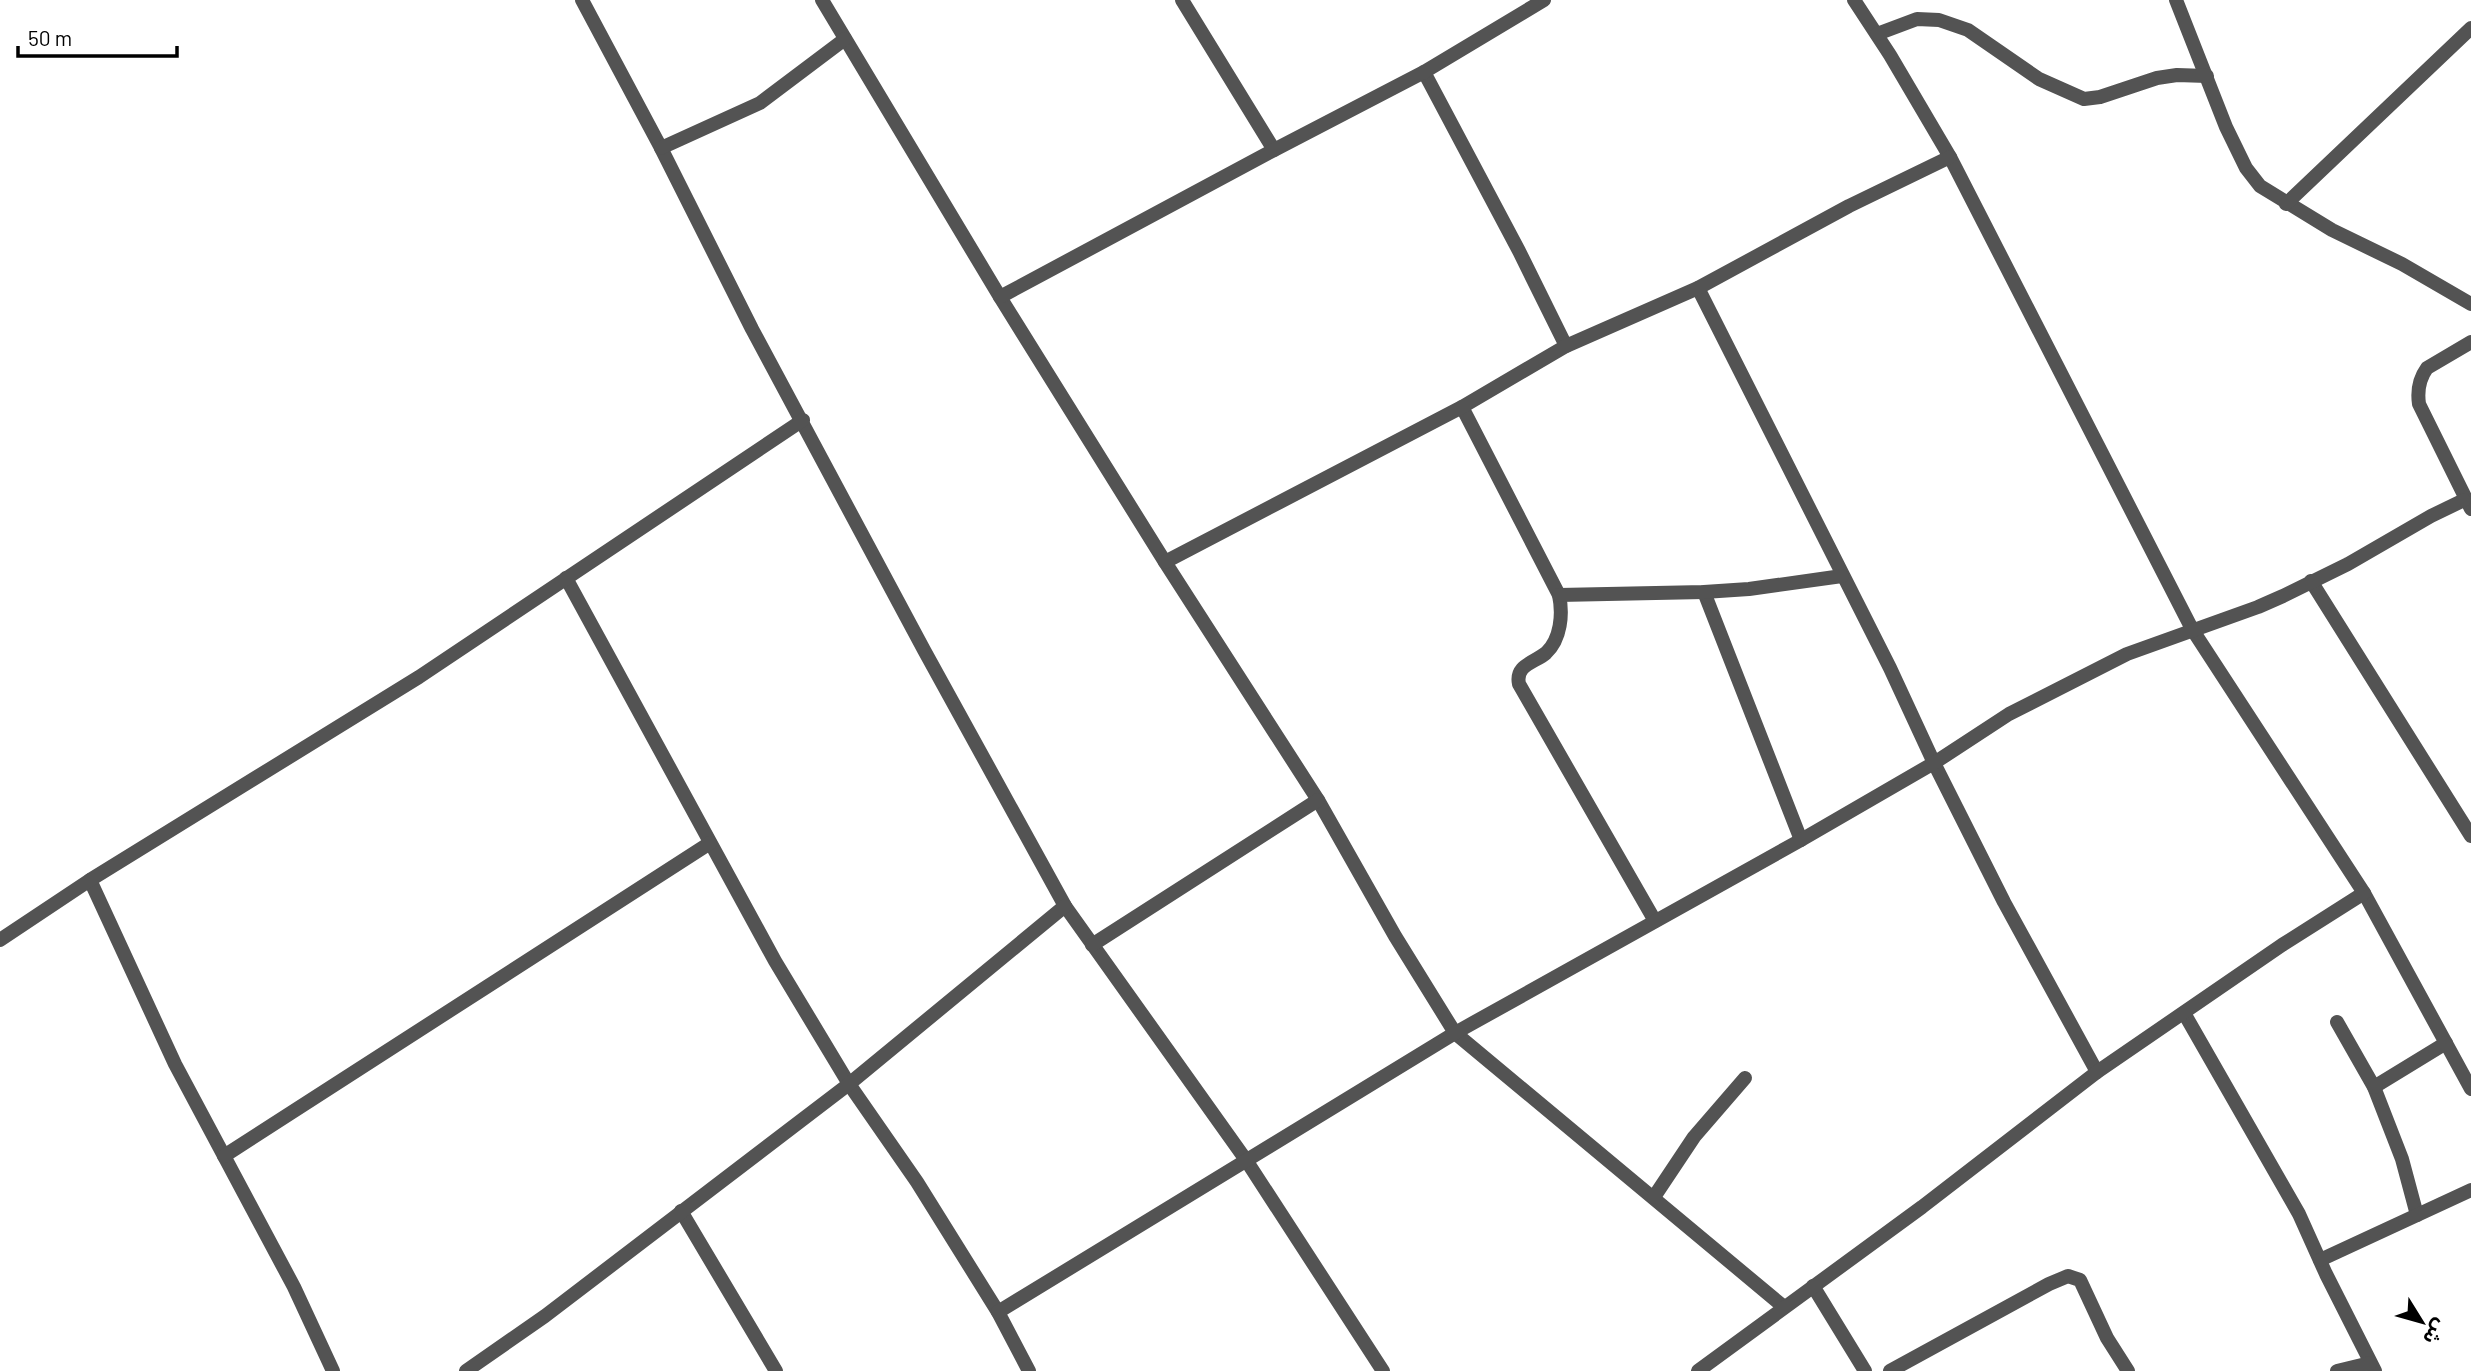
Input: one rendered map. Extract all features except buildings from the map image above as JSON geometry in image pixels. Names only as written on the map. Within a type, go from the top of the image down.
[{"type":"street","points":[[582,0],[752,328],[1065,906],[1246,1160],[1383,1371]]},
{"type":"street","points":[[822,0],[1000,297],[1318,800],[1395,936],[1455,1033],[1784,1307]]},
{"type":"street","points":[[1182,0],[1274,149]]},
{"type":"street","points":[[1000,297],[1274,149],[1424,72],[1523,5],[1544,0]]},
{"type":"street","points":[[1854,0],[1950,158],[2192,629],[2364,893],[2471,1089]]},
{"type":"street","points":[[2176,0],[2226,127],[2246,167],[2260,186],[2332,230],[2402,264],[2471,304]]},
{"type":"street","points":[[1877,34],[1917,19],[1939,20],[1968,30],[2039,79],[2084,99],[2100,97],[2157,78],[2177,75],[2207,76]]},
{"type":"street","points":[[2286,204],[2471,28]]},
{"type":"street","points":[[661,148],[760,103],[845,38]]},
{"type":"street","points":[[1424,72],[1566,346]]},
{"type":"street","points":[[1166,562],[1462,407],[1566,346],[1698,288],[1849,206],[1950,158]]},
{"type":"street","points":[[1698,288],[1890,668],[2004,902],[2097,1072]]},
{"type":"street","points":[[998,1312],[1455,1033],[1801,840],[1934,763],[2009,714],[2093,669],[2192,629],[2258,607],[2348,564],[2431,516],[2468,504],[2419,404],[2418,393],[2422,375],[2427,368],[2471,342]]},
{"type":"street","points":[[1462,407],[1559,595],[1561,617],[1555,639],[1546,652],[1522,669],[1518,676],[1519,684],[1655,921]]},
{"type":"street","points":[[0,940],[90,880],[419,677],[803,420]]},
{"type":"street","points":[[1559,595],[1749,589],[1842,576]]},
{"type":"street","points":[[566,578],[775,961],[849,1084],[917,1182],[998,1312],[1029,1371]]},
{"type":"street","points":[[2312,581],[2471,836]]},
{"type":"street","points":[[1704,592],[1801,840]]},
{"type":"street","points":[[1092,945],[1318,800]]},
{"type":"street","points":[[224,1156],[710,843]]},
{"type":"street","points":[[90,880],[175,1064],[294,1287],[333,1371]]},
{"type":"street","points":[[1698,1371],[1922,1207],[2097,1072],[2282,945],[2364,893]]},
{"type":"street","points":[[466,1371],[545,1316],[849,1084],[1065,906]]},
{"type":"street","points":[[2184,1013],[2291,1199],[2373,1367],[2337,1371]]},
{"type":"street","points":[[2337,1022],[2374,1087],[2402,1159],[2417,1215]]},
{"type":"street","points":[[2374,1087],[2446,1043]]},
{"type":"street","points":[[1654,1197],[1695,1137],[1745,1078]]},
{"type":"street","points":[[2320,1260],[2471,1190]]},
{"type":"street","points":[[681,1211],[776,1371]]},
{"type":"street","points":[[1890,1371],[2068,1276],[2080,1280],[2108,1338],[2128,1371]]},
{"type":"street","points":[[1813,1286],[1865,1371]]}]
